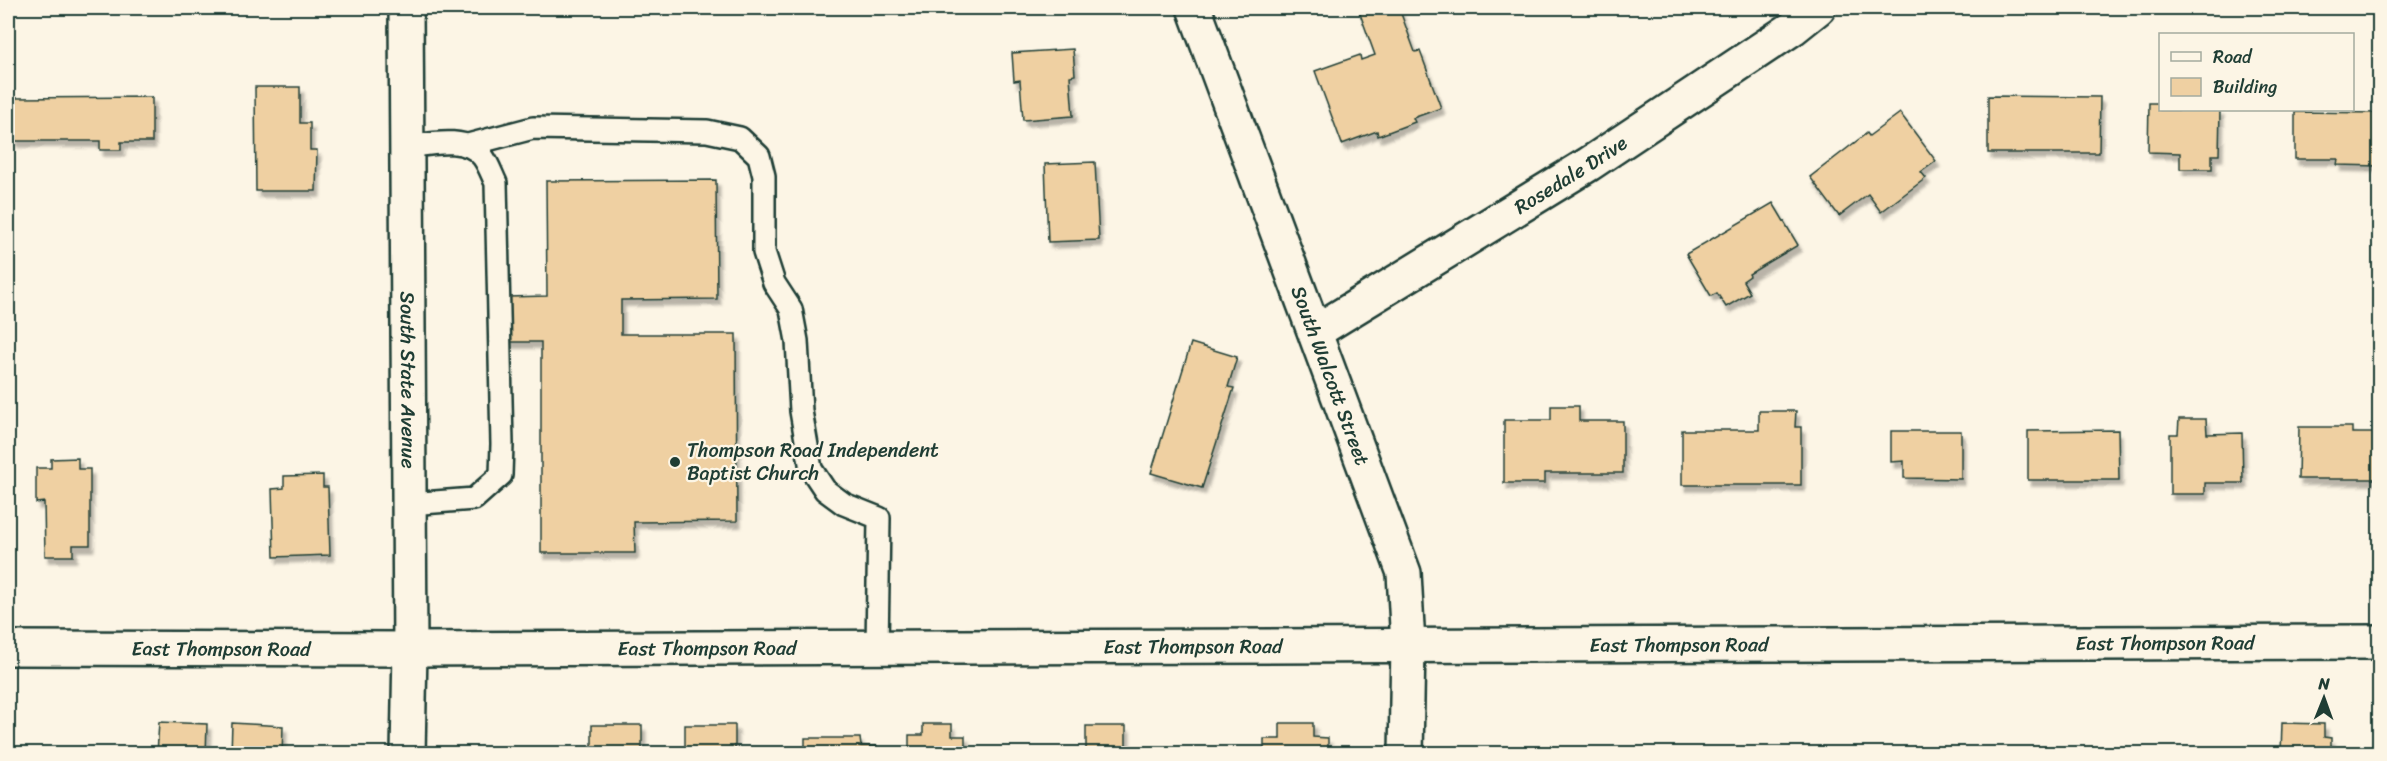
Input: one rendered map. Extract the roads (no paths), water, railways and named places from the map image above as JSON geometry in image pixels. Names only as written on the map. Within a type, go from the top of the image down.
[{"type":"main road","name":"South State Avenue","points":[[406,8],[410,649],[408,753]]},
{"type":"main road","name":"South Walcott Street","points":[[1194,8],[1404,573],[1408,645],[1406,753]]},
{"type":"main road","name":"Rosedale Drive","points":[[1315,332],[1589,165],[1793,28],[1818,8]]},
{"type":"main road","name":"East Thompson Road","points":[[8,648],[877,648],[2379,642]]},
{"type":"lane","points":[[468,146],[533,128],[706,131],[740,138],[759,156],[764,176],[764,252],[774,283],[791,309],[797,341],[801,411],[811,469],[825,490],[844,504],[879,518],[877,648]]},
{"type":"lane","points":[[407,147],[447,142],[468,146],[483,156],[496,183],[501,475],[474,499],[409,504]]},
{"type":"place","name":"Thompson Road Independent Baptist Church","points":[[675,462]]}]
